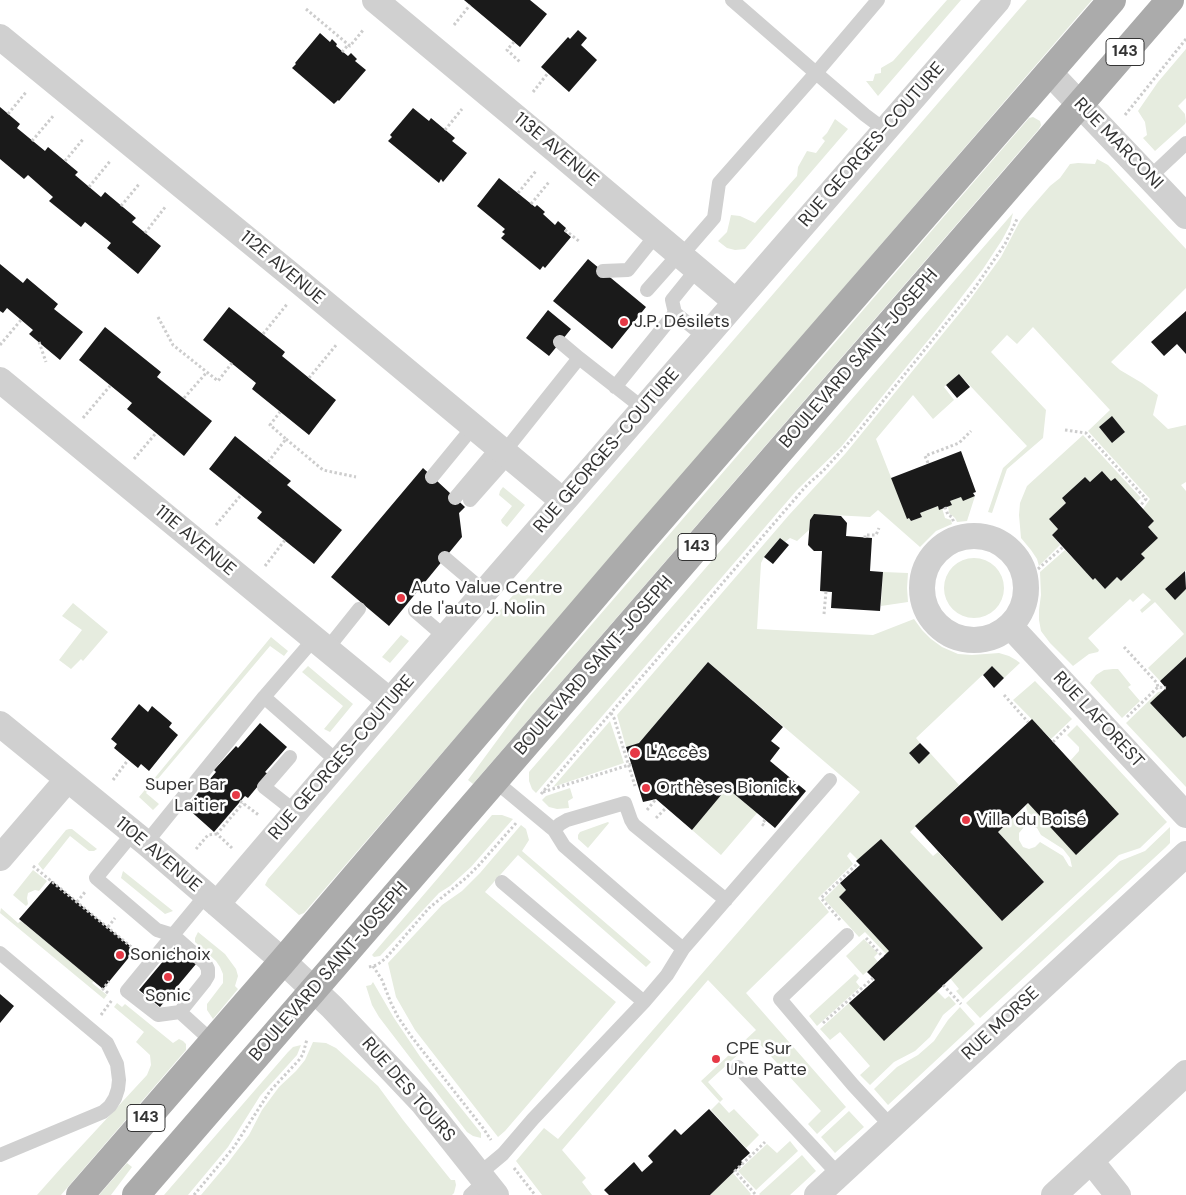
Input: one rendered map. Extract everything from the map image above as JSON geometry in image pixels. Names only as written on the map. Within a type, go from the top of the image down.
[{"type":"main road","name":"143","points":[[80,1195],[283,961],[640,543],[1112,0]]},
{"type":"main road","name":"BOULEVARD SAINT-JOSEPH","points":[[136,1195],[1170,0]]},
{"type":"street","name":"113E AVENUE","points":[[374,0],[736,302]]},
{"type":"street","name":"RUE GEORGES-COUTURE","points":[[212,899],[296,812],[998,0]]},
{"type":"street","name":"112E AVENUE","points":[[0,37],[563,501]]},
{"type":"street","name":"RUE MARCONI","points":[[1050,73],[1186,216]]},
{"type":"street","name":"111E AVENUE","points":[[0,380],[390,702]]},
{"type":"street","name":"RUE LAFOREST","points":[[1010,626],[1186,815]]},
{"type":"street","name":"110E AVENUE","points":[[0,724],[212,899],[314,990]]},
{"type":"street","points":[[0,858],[67,780]]},
{"type":"street","name":"RUE MORSE","points":[[817,1195],[1186,854]]},
{"type":"street","name":"RUE DES TOURS","points":[[314,990],[338,1012],[412,1090],[482,1186]]},
{"type":"street","points":[[1054,1195],[1186,1073]]},
{"type":"street","points":[[1091,1162],[1118,1195]]},
{"type":"lane","points":[[732,0],[865,115],[885,130]]},
{"type":"lane","points":[[705,337],[675,314],[672,300],[685,260],[714,218],[720,183],[878,0]]},
{"type":"lane","points":[[1150,177],[1186,143]]},
{"type":"lane","points":[[603,271],[628,270],[656,235]]},
{"type":"lane","points":[[646,290],[685,260]]},
{"type":"lane","points":[[615,387],[675,314]]},
{"type":"lane","points":[[560,342],[644,408]]},
{"type":"lane","points":[[470,500],[504,452],[579,358]]},
{"type":"lane","points":[[432,477],[473,427]]},
{"type":"lane","points":[[455,498],[504,452]]},
{"type":"lane","points":[[445,558],[485,592]]},
{"type":"lane","points":[[212,899],[174,935],[127,991],[158,1016],[180,1012],[206,981],[208,969],[205,963],[174,935],[157,930],[96,878],[139,838],[264,697],[359,609]]},
{"type":"lane","points":[[415,611],[445,638]]},
{"type":"lane","points":[[264,697],[338,762]]},
{"type":"lane","points":[[290,756],[264,787],[296,812]]},
{"type":"lane","points":[[482,1186],[503,1154],[533,1119],[668,975],[683,949],[830,780]]},
{"type":"lane","points":[[495,781],[554,830],[564,846],[683,949]]},
{"type":"lane","points":[[554,830],[567,820],[625,803],[634,825],[726,900]]},
{"type":"lane","points":[[502,882],[644,1002]]},
{"type":"lane","points":[[850,932],[780,999],[890,1126]]},
{"type":"lane","points":[[0,953],[107,1043],[117,1064],[119,1080],[115,1098],[110,1106],[102,1112],[0,1155]]},
{"type":"lane","points":[[180,1012],[213,1042]]},
{"type":"lane","points":[[738,1067],[839,1175]]},
{"type":"path","points":[[454,26],[470,5]]},
{"type":"path","points":[[306,9],[348,45]]},
{"type":"path","points":[[342,52],[348,45],[350,46],[364,29]]},
{"type":"path","points":[[1125,115],[1186,40]]},
{"type":"path","points":[[514,42],[507,50],[520,62]]},
{"type":"path","points":[[533,92],[548,73]]},
{"type":"path","points":[[32,140],[71,95]]},
{"type":"path","points":[[445,130],[462,110]]},
{"type":"path","points":[[89,187],[128,141]]},
{"type":"path","points":[[518,193],[536,171]]},
{"type":"path","points":[[531,204],[549,182]]},
{"type":"path","points":[[145,233],[183,186]]},
{"type":"path","points":[[539,796],[807,485],[836,458],[882,403],[974,289],[1005,244],[1020,213]]},
{"type":"path","points":[[565,230],[580,242]]},
{"type":"path","points":[[263,334],[302,284]]},
{"type":"path","points":[[158,317],[173,345],[218,381],[232,363]]},
{"type":"path","points":[[0,345],[21,320]]},
{"type":"path","points":[[310,378],[352,326]]},
{"type":"path","points":[[39,342],[46,362]]},
{"type":"path","points":[[184,398],[206,372]]},
{"type":"path","points":[[68,436],[110,386]]},
{"type":"path","points":[[280,412],[270,425],[286,439],[323,470],[356,477]]},
{"type":"path","points":[[1065,430],[1086,433],[1146,499],[1140,506]]},
{"type":"path","points":[[928,463],[925,456],[959,443],[971,431]]},
{"type":"path","points":[[119,478],[156,433]]},
{"type":"path","points":[[268,462],[286,439]]},
{"type":"path","points":[[199,544],[241,495]]},
{"type":"path","points":[[945,507],[948,515],[952,517],[954,524]]},
{"type":"path","points":[[865,538],[865,535],[876,536],[879,528]]},
{"type":"path","points":[[250,586],[285,540]]},
{"type":"path","points":[[1038,569],[1062,547]]},
{"type":"path","points":[[824,614],[826,591]]},
{"type":"path","points":[[1124,647],[1157,683],[1158,687]]},
{"type":"path","points":[[1158,687],[1166,688]]},
{"type":"path","points":[[1123,720],[1158,687]]},
{"type":"path","points":[[1004,695],[1028,722]]},
{"type":"path","points":[[611,713],[637,790]]},
{"type":"path","points":[[1053,742],[1074,721]]},
{"type":"path","points":[[112,780],[128,760]]},
{"type":"path","points":[[542,792],[630,765]]},
{"type":"path","points":[[643,809],[644,811],[646,810],[656,799]]},
{"type":"path","points":[[218,834],[242,802],[260,816]]},
{"type":"path","name":"BOULEVARD SAINT-JOSEPH","points":[[373,966],[386,958],[429,908],[479,866],[517,822]]},
{"type":"path","points":[[196,849],[208,834],[218,834],[232,848]]},
{"type":"path","points":[[858,863],[821,898],[850,932],[864,936],[883,956]]},
{"type":"path","points":[[33,866],[135,950],[130,956]]},
{"type":"path","name":"RUE DES TOURS","points":[[373,966],[382,980],[398,1017],[490,1138]]},
{"type":"path","points":[[113,998],[103,989],[114,975]]},
{"type":"path","points":[[819,1027],[873,978]]},
{"type":"path","points":[[943,985],[961,1004]]},
{"type":"path","name":"BOULEVARD SAINT-JOSEPH","points":[[194,1195],[234,1147],[270,1091],[299,1060],[307,1040]]},
{"type":"path","points":[[755,1194],[735,1171],[765,1142]]},
{"type":"path","points":[[513,1166],[535,1195]]},
{"type":"shaded area","points":[[947,0],[961,0],[878,96],[866,81],[873,81],[875,74],[881,73],[881,68],[893,61]]},
{"type":"shaded area","points":[[1027,0],[1092,0],[304,913],[299,915],[265,885],[268,879]]},
{"type":"shaded area","points":[[1186,49],[1186,98],[1178,106],[1185,114],[1186,122],[1155,151],[1143,138],[1147,135],[1145,122],[1138,111],[1158,82]]},
{"type":"shaded area","points":[[1033,117],[1040,121],[1039,129],[473,784],[468,780],[529,697],[1029,118]]},
{"type":"shaded area","points":[[835,119],[848,129],[745,249],[735,250],[727,248],[718,241],[727,232],[731,215],[740,216],[755,223],[797,176],[798,167],[807,151],[816,153],[825,141],[822,138]]},
{"type":"shaded area","points":[[1097,159],[1108,165],[1186,249],[1186,288],[1111,362],[1158,395],[1153,415],[1168,429],[1186,425],[1186,482],[1181,485],[1186,491],[1186,571],[1165,589],[1175,599],[1186,589],[1186,657],[1160,681],[1148,668],[1184,634],[1155,602],[1142,613],[1140,610],[1151,600],[1143,593],[1133,602],[1130,599],[1088,638],[1099,650],[1098,652],[1089,654],[1073,666],[1041,631],[1039,620],[1040,572],[1065,550],[1093,580],[1095,578],[1105,589],[1117,577],[1121,581],[1145,558],[1141,554],[1158,538],[1148,527],[1154,521],[1143,509],[1150,499],[1088,431],[1110,410],[1033,327],[1017,344],[1007,335],[991,352],[1046,410],[1043,438],[1007,469],[992,513],[988,512],[1003,468],[1027,446],[959,374],[944,387],[954,400],[933,419],[913,395],[876,439],[907,518],[911,521],[922,517],[920,513],[938,506],[939,509],[942,508],[945,518],[951,520],[952,524],[936,531],[920,547],[878,510],[870,517],[814,514],[810,520],[809,530],[797,541],[790,538],[785,542],[780,538],[761,563],[757,629],[873,635],[914,619],[931,639],[942,647],[958,654],[999,653],[1009,656],[1020,663],[1004,678],[992,666],[916,738],[920,743],[909,753],[919,764],[930,753],[959,785],[910,832],[933,856],[938,852],[1002,921],[1044,882],[998,832],[1021,811],[1024,827],[1019,833],[1019,840],[1023,847],[1029,849],[1035,847],[1040,842],[1063,856],[1069,866],[1072,867],[1070,858],[1063,849],[1041,835],[1037,828],[1030,826],[1026,806],[1028,803],[1076,854],[1119,814],[1070,761],[1079,751],[1079,747],[1067,735],[1077,725],[1167,822],[1140,848],[1119,855],[963,999],[956,991],[959,989],[950,978],[983,948],[881,839],[858,860],[850,852],[847,856],[853,864],[818,898],[829,912],[746,993],[846,1107],[817,1134],[808,1124],[821,1111],[755,1039],[708,1082],[723,1099],[720,1102],[701,1081],[756,1030],[708,980],[562,1150],[586,1178],[582,1182],[592,1195],[542,1195],[516,1161],[544,1128],[558,1139],[860,792],[708,662],[639,743],[626,747],[617,715],[789,515],[845,454],[967,304],[1001,257],[1020,221],[1029,210],[1050,186],[1060,178],[1070,164],[1095,164]],"holes":[[[1111,417],[1125,432],[1112,443],[1099,427]]]},
{"type":"shaded area","points":[[1013,213],[1010,225],[1002,240],[983,269],[934,333],[841,447],[797,490],[536,793],[529,781],[529,772]]},
{"type":"shaded area","points":[[1083,435],[1141,498],[1137,502],[1111,481],[1102,471],[1090,482],[1085,477],[1062,498],[1066,503],[1049,519],[1058,529],[1052,535],[1060,545],[1039,566],[1037,559],[1021,538],[1020,503],[1027,486]]},
{"type":"shaded area","points":[[503,487],[525,505],[507,527],[501,520],[512,506],[499,495]]},
{"type":"shaded area","points":[[975,496],[967,521],[957,522],[949,513],[948,506],[952,505],[950,501],[961,497]]},
{"type":"shaded area","points":[[974,558],[990,563],[995,567],[999,572],[1004,588],[999,604],[995,609],[990,613],[974,618],[958,613],[953,609],[949,604],[944,588],[949,572],[953,567],[958,563]]},
{"type":"shaded area","points":[[883,572],[908,573],[908,602],[881,606]]},
{"type":"shaded area","points":[[73,603],[108,632],[83,661],[81,659],[71,669],[59,660],[82,630],[62,616]]},
{"type":"shaded area","points":[[401,635],[409,641],[390,663],[382,657]]},
{"type":"shaded area","points":[[271,637],[288,651],[284,656],[270,646],[146,793],[159,804],[153,810],[139,797]]},
{"type":"shaded area","points":[[308,666],[353,704],[330,732],[324,729],[343,706],[302,672]]},
{"type":"shaded area","points":[[1118,669],[1131,685],[1128,687],[1140,701],[1122,718],[1090,683],[1096,675],[1104,670]]},
{"type":"shaded area","points":[[1035,681],[1072,719],[1051,739],[1013,700]]},
{"type":"shaded area","points":[[1164,691],[1150,703],[1183,738],[1186,736],[1186,787],[1126,723],[1158,692]]},
{"type":"shaded area","points":[[610,721],[624,763],[553,787]]},
{"type":"shaded area","points":[[570,788],[573,798],[568,801],[569,808],[557,809],[549,807],[542,800],[546,796]]},
{"type":"shaded area","points":[[727,788],[757,813],[721,855],[692,830]]},
{"type":"shaded area","points":[[492,815],[502,815],[513,819],[471,867],[450,886],[439,893],[380,956],[374,957],[372,955]]},
{"type":"shaded area","points":[[608,822],[588,848],[578,839],[580,832]]},
{"type":"shaded area","points":[[521,825],[526,829],[529,840],[522,851],[651,962],[646,967],[518,855],[485,892],[616,1002],[498,1137],[415,1030],[396,997],[388,963],[442,905],[462,891],[480,873]]},
{"type":"shaded area","points":[[1170,827],[1170,843],[980,1018],[966,1003],[1120,861],[1145,851]]},
{"type":"shaded area","points":[[72,829],[97,849],[89,851],[70,836],[43,870],[38,864],[66,830]]},
{"type":"shaded area","points":[[33,870],[47,881],[39,891],[35,890],[28,893],[28,904],[26,906],[13,895]]},
{"type":"shaded area","points":[[123,871],[173,911],[165,914],[121,878]]},
{"type":"shaded area","points":[[840,883],[846,890],[839,897],[889,951],[886,954],[865,932],[859,937],[824,899]]},
{"type":"shaded area","points":[[1,908],[18,923],[21,921],[94,981],[92,983],[107,995],[104,999],[0,913]]},
{"type":"shaded area","points":[[198,932],[225,954],[236,969],[238,976],[235,986],[238,989],[213,1019],[207,1010],[207,1004],[223,983],[223,974],[216,961],[195,942]]},
{"type":"shaded area","points":[[864,939],[878,953],[874,957],[878,962],[863,975],[846,956]]},
{"type":"shaded area","points":[[855,974],[859,978],[856,982],[860,987],[817,1026],[809,1016]]},
{"type":"shaded area","points":[[373,982],[421,1058],[481,1133],[481,1138],[467,1132],[379,1017],[372,1005],[366,986],[371,985]]},
{"type":"shaded area","points":[[937,991],[945,999],[949,996],[956,1004],[943,1015],[930,1037],[915,1051],[894,1062],[870,1085],[860,1075],[870,1066],[840,1032],[830,1040],[820,1029],[849,1003]]},
{"type":"shaded area","points":[[117,1003],[122,1007],[125,1004],[173,1043],[179,1039],[183,1041],[186,1044],[186,1050],[61,1195],[37,1195],[147,1075],[151,1065],[150,1055],[136,1042],[144,1032],[114,1007]]},
{"type":"shaded area","points":[[960,1007],[975,1024],[888,1105],[874,1089],[897,1067],[918,1055],[934,1041],[948,1020]]},
{"type":"shaded area","points":[[313,1042],[326,1043],[336,1048],[378,1086],[451,1180],[455,1180],[456,1185],[452,1195],[201,1195],[249,1135],[262,1110],[279,1087],[305,1060]]},
{"type":"shaded area","points":[[301,1045],[297,1055],[260,1096],[228,1147],[188,1195],[164,1195],[288,1052],[293,1047]]},
{"type":"shaded area","points":[[719,1102],[729,1113],[734,1109],[759,1135],[746,1148],[711,1110]]},
{"type":"shaded area","points":[[849,1111],[864,1127],[835,1153],[821,1137]]},
{"type":"shaded area","points":[[790,1141],[798,1151],[756,1190],[738,1171],[767,1144],[777,1153]]},
{"type":"shaded area","points":[[802,1155],[816,1171],[790,1195],[759,1194]]},
{"type":"shaded area","points":[[127,1163],[132,1167],[111,1195],[99,1195]]},
{"type":"shaded area","points":[[733,1173],[750,1195],[710,1195]]},
{"type":"building","points":[[464,0],[530,0],[547,14],[520,47]]},
{"type":"building","points":[[578,30],[587,38],[581,45],[597,60],[569,92],[541,67],[568,37],[570,39]]},
{"type":"building","points":[[320,33],[330,42],[332,39],[337,44],[336,46],[348,56],[351,53],[357,59],[355,61],[366,70],[339,101],[334,104],[292,68]]},
{"type":"building","points":[[0,107],[20,124],[17,128],[45,151],[48,147],[78,172],[75,175],[101,197],[105,192],[136,218],[132,222],[161,246],[138,274],[107,248],[111,243],[85,222],[81,227],[49,201],[53,197],[28,175],[24,179],[0,159]]},
{"type":"building","points":[[413,108],[429,121],[431,118],[455,138],[452,141],[467,153],[443,182],[441,179],[439,183],[388,141],[392,137],[390,135]]},
{"type":"building","points":[[499,178],[535,207],[537,205],[545,212],[543,214],[555,225],[558,221],[566,228],[564,231],[571,237],[545,268],[543,266],[540,270],[501,238],[505,234],[502,232],[505,229],[477,206]]},
{"type":"building","points":[[588,259],[646,307],[612,349],[553,301]]},
{"type":"building","points":[[0,264],[23,283],[27,278],[58,304],[54,309],[83,332],[60,360],[29,334],[33,330],[7,308],[3,313],[0,311]]},
{"type":"building","points":[[229,307],[285,352],[282,356],[336,400],[309,435],[252,389],[256,383],[203,340]]},
{"type":"building","points":[[548,310],[571,329],[549,356],[526,338]]},
{"type":"building","points":[[1186,311],[1186,354],[1177,344],[1164,356],[1151,342]]},
{"type":"building","points":[[105,327],[161,372],[157,377],[212,421],[184,456],[127,409],[132,403],[79,360]]},
{"type":"building","points":[[959,374],[970,387],[957,398],[946,385]]},
{"type":"building","points":[[1112,416],[1125,432],[1112,443],[1099,427]]},
{"type":"building","points":[[235,436],[291,481],[287,485],[342,530],[314,564],[257,518],[262,512],[209,469]]},
{"type":"building","points":[[961,451],[976,492],[973,493],[975,496],[963,501],[961,497],[950,501],[952,505],[939,510],[938,506],[920,513],[922,517],[911,521],[909,518],[907,519],[891,478]]},
{"type":"building","points":[[423,468],[465,507],[459,513],[462,537],[389,626],[331,577]]},
{"type":"building","points":[[1102,471],[1111,481],[1115,478],[1154,521],[1148,527],[1158,538],[1141,554],[1145,558],[1121,581],[1117,577],[1105,589],[1095,578],[1093,580],[1052,535],[1058,529],[1049,519],[1066,503],[1062,498],[1085,477],[1090,482]]},
{"type":"building","points":[[814,514],[841,516],[847,523],[846,536],[872,538],[870,571],[883,572],[880,611],[831,608],[832,592],[820,591],[822,551],[814,551],[808,545],[810,520]]},
{"type":"building","points":[[780,538],[789,545],[773,564],[764,557]]},
{"type":"building","points":[[1185,571],[1186,589],[1175,600],[1165,589]]},
{"type":"building","points":[[1186,657],[1186,736],[1183,738],[1150,703],[1166,688],[1160,681]]},
{"type":"building","points":[[708,662],[783,727],[771,741],[780,748],[770,761],[806,791],[775,828],[727,788],[692,830],[656,799],[643,802],[626,747],[639,743]]},
{"type":"building","points":[[992,666],[1004,678],[994,688],[983,675]]},
{"type":"building","points":[[139,704],[148,712],[152,706],[172,723],[169,727],[178,735],[149,771],[141,764],[138,768],[114,748],[117,744],[111,739]]},
{"type":"building","name":"Villa du Boisé","points":[[1032,719],[1119,814],[1076,855],[1028,803],[998,832],[1044,882],[1002,921],[915,826]]},
{"type":"building","points":[[260,723],[287,747],[265,772],[268,774],[248,798],[245,796],[214,832],[186,807],[216,772],[214,770],[236,746],[238,748]]},
{"type":"building","points":[[920,743],[930,753],[919,764],[909,753]]},
{"type":"building","points":[[881,839],[983,948],[884,1041],[849,1003],[875,980],[867,972],[889,951],[839,897],[846,890],[840,883],[860,865],[856,861]]},
{"type":"building","points":[[52,881],[135,950],[103,989],[19,919]]},
{"type":"building","name":"Sonic","points":[[175,947],[196,964],[160,1007],[139,990]]},
{"type":"building","points":[[0,994],[14,1006],[0,1023]]},
{"type":"building","points":[[709,1109],[750,1153],[741,1161],[743,1163],[710,1195],[609,1195],[604,1190],[634,1162],[642,1172],[653,1162],[648,1156],[675,1129],[681,1135]]},
{"type":"place","name":"J.P. Désilets","points":[[624,322]]},
{"type":"place","name":"Auto Value Centre de l'auto J. Nolin","points":[[401,598]]},
{"type":"place","name":"L'Accès","points":[[635,753]]},
{"type":"place","name":"Orthèses Bionick","points":[[646,788]]},
{"type":"place","name":"Super Bar Laitier","points":[[236,795]]},
{"type":"place","name":"Villa du Boisé","points":[[966,820]]},
{"type":"place","name":"Sonichoix","points":[[120,955]]},
{"type":"place","name":"Sonic","points":[[168,977]]},
{"type":"place","name":"CPE Sur Une Patte","points":[[716,1059]]}]
